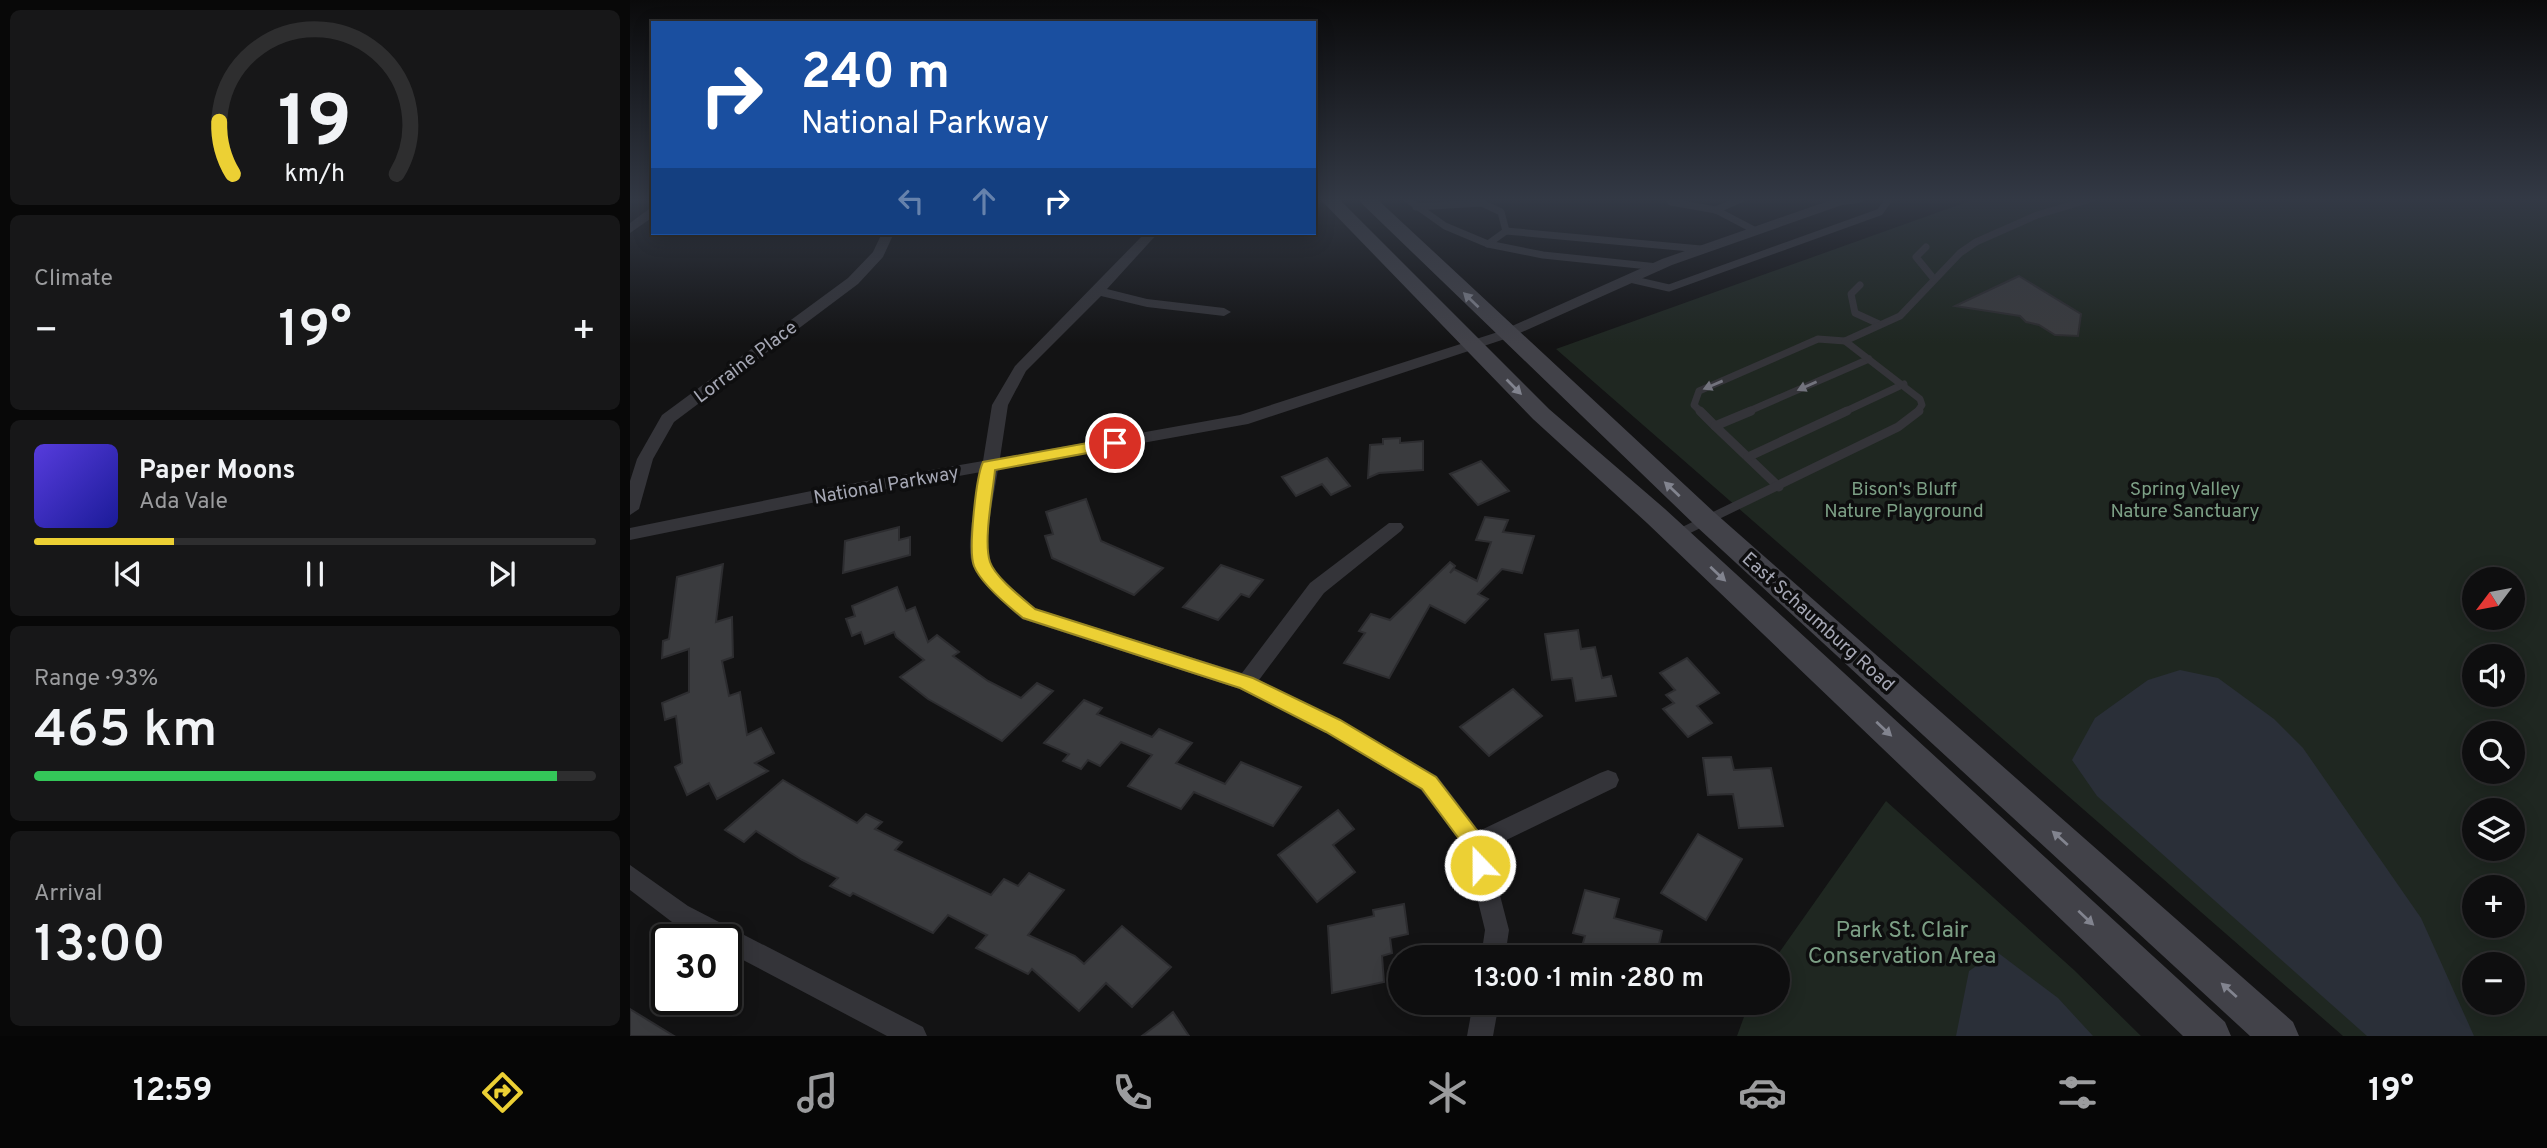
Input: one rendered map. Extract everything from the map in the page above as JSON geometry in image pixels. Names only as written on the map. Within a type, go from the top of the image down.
[{"type":"main road","name":"East Schaumburg Road","points":[[1376,247],[1541,414],[1677,535],[2211,1036]]},
{"type":"main road","name":"East Schaumburg Road","points":[[1416,247],[1706,520],[2279,1036]]},
{"type":"street","name":"Lorraine Place","points":[[630,509],[645,459],[668,419],[853,281],[875,261],[884,247]]},
{"type":"street","points":[[1139,247],[1020,369],[1000,405],[988,466],[980,529],[981,564],[1008,596],[1029,614],[1246,683],[1333,726],[1429,783],[1475,844],[1497,930],[1495,945]]},
{"type":"street","name":"National Parkway","points":[[630,534],[826,494],[1242,420],[1506,334],[1658,267],[1710,247]]},
{"type":"street","points":[[1098,291],[1147,303],[1224,312]]},
{"type":"street","points":[[1246,683],[1317,588],[1395,527]]},
{"type":"street","points":[[1475,844],[1608,780]]},
{"type":"street","points":[[630,876],[680,914],[914,1036]]},
{"type":"street","points":[[1480,1036],[1484,1015]]},
{"type":"lane","points":[[1505,247],[1543,255],[1658,267]]},
{"type":"lane","points":[[1675,247],[1703,250]]},
{"type":"lane","points":[[1630,279],[1669,288],[1782,247]]},
{"type":"lane","points":[[1926,247],[1916,257],[1934,279]]},
{"type":"lane","points":[[1779,487],[1694,405],[1699,391],[1818,339],[1845,341],[1900,316],[1911,308],[1934,279],[1969,247]]},
{"type":"lane","points":[[1860,285],[1851,294],[1855,313],[1879,324]]},
{"type":"lane","points":[[1677,535],[1898,427],[1917,413],[1922,405],[1920,399],[1845,341]]},
{"type":"lane","points":[[1715,426],[1869,359]]},
{"type":"lane","points":[[1748,457],[1904,384]]},
{"type":"green space","name":"Spring Valley Nature Sanctuary","points":[[1840,247],[2547,247],[2547,1036],[2343,1036],[1556,349]]},
{"type":"green space","name":"Park St. Clair Conservation Area","points":[[1886,801],[2074,970],[2141,1036],[1737,1036],[1745,1015],[1790,1015],[1790,945],[1784,945]]},
{"type":"shaded area","points":[[2180,670],[2218,678],[2274,719],[2303,748],[2421,918],[2462,1009],[2462,1015],[2465,1015],[2474,1036],[2367,1036],[2097,796],[2072,760],[2095,718],[2148,680]]},
{"type":"shaded area","points":[[1997,952],[2058,998],[2093,1036],[1956,1036],[1969,971]]},
{"type":"building","points":[[2019,276],[2081,314],[2078,336],[2055,335],[2039,325],[2026,322],[2020,316],[1955,306]]},
{"type":"building","points":[[1400,438],[1400,443],[1423,441],[1423,470],[1379,473],[1368,478],[1370,445],[1383,444],[1383,439]]},
{"type":"building","points":[[1327,458],[1350,486],[1331,495],[1322,484],[1296,496],[1282,477]]},
{"type":"building","points":[[1481,461],[1509,491],[1478,505],[1450,474]]},
{"type":"building","points":[[1086,499],[1101,541],[1163,568],[1134,595],[1052,558],[1045,536],[1053,534],[1046,512]]},
{"type":"building","points":[[1485,517],[1508,520],[1503,532],[1534,536],[1522,573],[1502,569],[1478,594],[1488,599],[1465,623],[1430,605],[1389,678],[1344,663],[1365,633],[1359,631],[1371,614],[1390,620],[1450,562],[1455,566],[1450,573],[1454,569],[1477,581],[1491,542],[1476,540]]},
{"type":"building","points":[[899,527],[899,540],[910,537],[910,555],[843,573],[845,541]]},
{"type":"building","points":[[723,564],[716,622],[732,617],[733,657],[722,661],[729,696],[740,692],[747,735],[761,728],[774,753],[755,763],[768,771],[717,799],[709,783],[687,795],[675,767],[682,763],[676,716],[665,720],[662,703],[689,692],[689,649],[662,658],[663,641],[669,639],[677,577]]},
{"type":"building","points":[[1221,565],[1263,580],[1249,597],[1241,594],[1218,620],[1183,607]]},
{"type":"building","points":[[897,587],[906,611],[915,607],[928,642],[937,635],[959,652],[953,656],[988,681],[1021,698],[1037,683],[1053,691],[1002,741],[928,699],[900,677],[924,660],[896,637],[894,632],[865,644],[861,632],[852,636],[846,619],[855,616],[852,606]]},
{"type":"building","points":[[1578,630],[1581,649],[1595,647],[1602,678],[1611,676],[1616,696],[1576,701],[1572,678],[1552,680],[1545,634]]},
{"type":"building","points":[[1687,658],[1719,693],[1697,706],[1712,723],[1688,737],[1663,709],[1674,703],[1666,695],[1675,690],[1660,673]]},
{"type":"building","points":[[1513,689],[1542,716],[1489,756],[1460,727]]},
{"type":"building","points":[[1084,700],[1102,708],[1097,714],[1152,737],[1159,729],[1192,743],[1176,763],[1225,784],[1241,762],[1301,787],[1273,826],[1194,792],[1181,809],[1128,786],[1152,755],[1121,742],[1100,766],[1088,760],[1081,769],[1063,761],[1069,754],[1044,743]]},
{"type":"building","points":[[1731,757],[1734,770],[1771,768],[1783,826],[1739,828],[1733,794],[1708,795],[1703,758]]},
{"type":"building","points":[[783,780],[857,823],[866,814],[882,822],[875,829],[902,842],[895,850],[991,895],[1004,879],[1018,886],[1029,873],[1064,890],[1028,935],[1075,956],[1084,964],[1122,926],[1171,967],[1132,1007],[1106,983],[1079,1011],[1032,969],[1028,974],[976,948],[987,935],[948,915],[933,933],[853,893],[850,896],[830,886],[838,878],[802,860],[756,831],[744,842],[725,830]]},
{"type":"building","points":[[1338,810],[1354,829],[1333,845],[1355,872],[1317,902],[1278,855]]},
{"type":"building","points":[[1698,834],[1742,859],[1706,920],[1661,893]]},
{"type":"building","points":[[1585,890],[1619,899],[1614,918],[1662,931],[1659,945],[1582,945],[1585,936],[1573,933]]},
{"type":"building","points":[[1404,904],[1408,934],[1390,938],[1388,954],[1382,956],[1384,982],[1332,993],[1328,926],[1374,916],[1373,910]]},
{"type":"building","points":[[630,1009],[674,1036],[630,1036]]},
{"type":"building","points":[[1173,1012],[1189,1036],[1142,1036],[1162,1021]]},
{"type":"route","points":[[1115,443],[988,466],[980,529],[981,564],[1008,596],[1029,614],[1246,683],[1333,726],[1429,783],[1475,844],[1480,865]]},
{"type":"park label","name":"Bison's Bluff Nature Playground","points":[[1904,499]]}]
